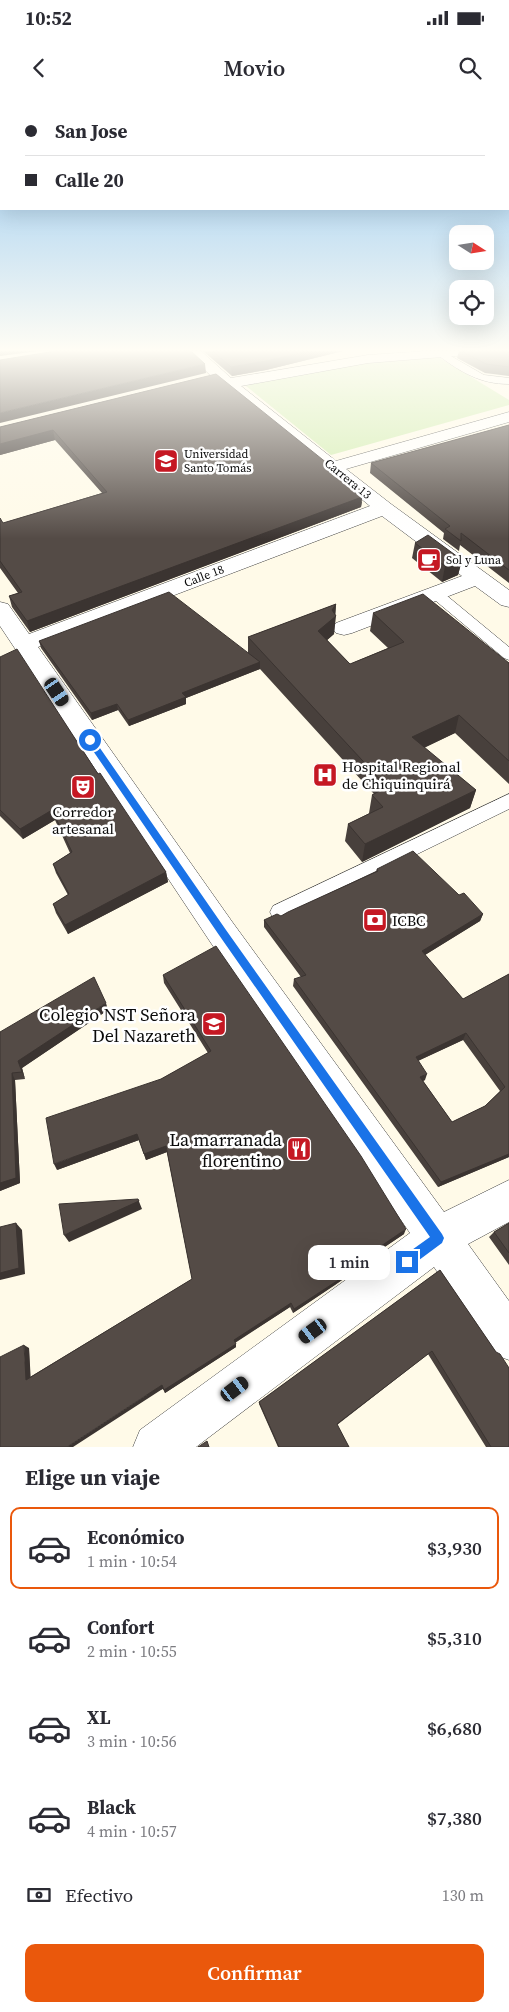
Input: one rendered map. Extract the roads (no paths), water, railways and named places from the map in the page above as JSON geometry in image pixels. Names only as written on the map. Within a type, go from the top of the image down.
[{"type":"street","name":"Carrera 13","points":[[267,414],[384,508],[509,600]]},
{"type":"street","points":[[333,467],[509,416]]},
{"type":"street","name":"Calle 18","points":[[24,644],[384,508]]},
{"type":"street","points":[[344,628],[478,577]]},
{"type":"street","points":[[0,609],[222,932],[509,1338]]},
{"type":"street","points":[[157,1447],[438,1238],[509,1200]]},
{"type":"lane","points":[[435,593],[509,655]]},
{"type":"lane","points":[[280,912],[509,800]]},
{"type":"place","name":"Universidad Santo Tomás","points":[[166,461]]},
{"type":"place","name":"Sol y Luna","points":[[429,560]]},
{"type":"place","name":"Hospital Regional de Chiquinquirá","points":[[325,775]]},
{"type":"place","name":"Corredor artesanal","points":[[83,787]]},
{"type":"place","name":"ICBC","points":[[375,920]]},
{"type":"place","name":"Colegio NST Señora Del Nazareth","points":[[214,1024]]},
{"type":"place","name":"La marranada florentino","points":[[299,1149]]}]
